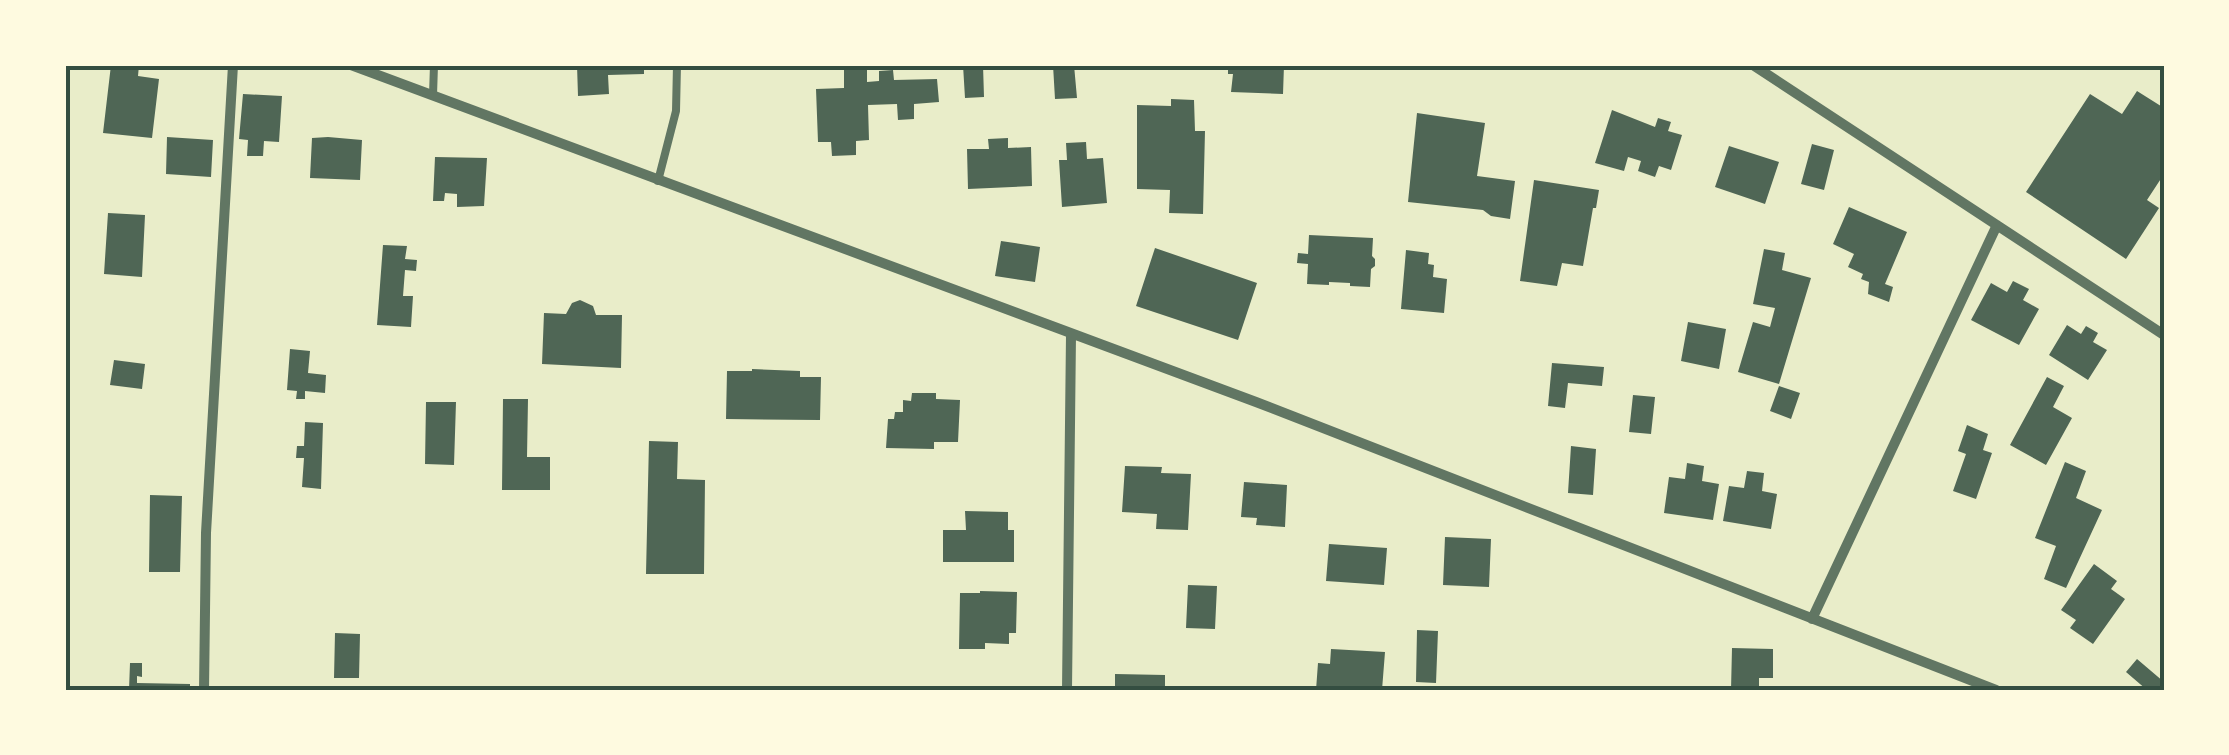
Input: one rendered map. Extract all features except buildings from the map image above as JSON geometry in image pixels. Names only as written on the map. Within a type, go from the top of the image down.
[{"type":"street","points":[[204,690],[206,534],[233,65]]},
{"type":"street","points":[[351,65],[1274,409],[1996,690]]},
{"type":"street","points":[[1752,65],[2164,336]]},
{"type":"street","points":[[1812,619],[1997,225]]},
{"type":"street","points":[[1067,690],[1071,334]]},
{"type":"lane","points":[[433,95],[434,65]]},
{"type":"lane","points":[[658,181],[676,111],[677,65]]}]
